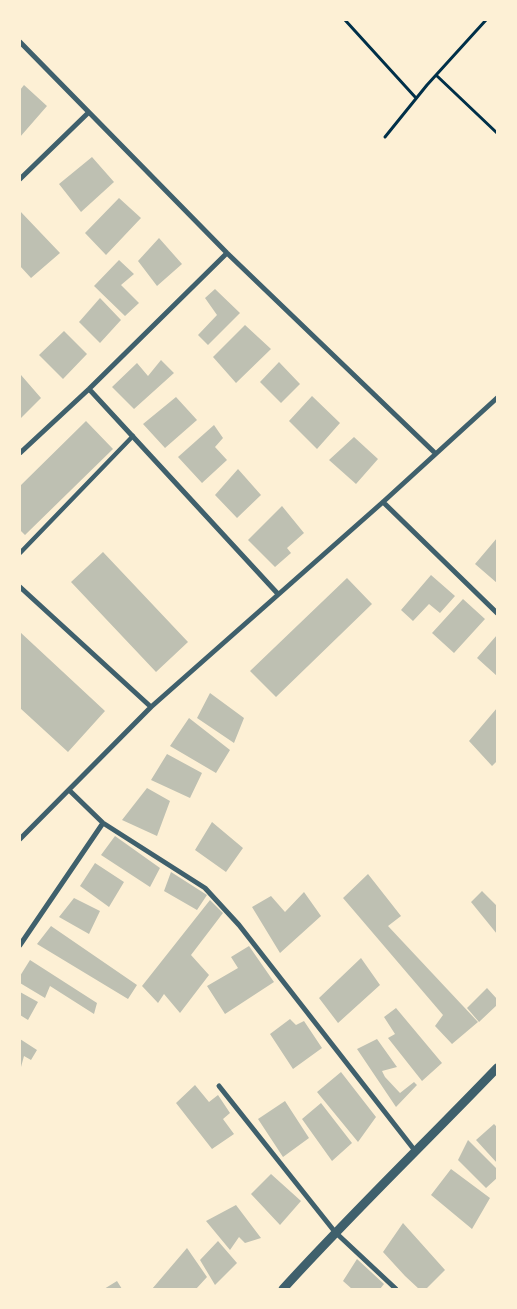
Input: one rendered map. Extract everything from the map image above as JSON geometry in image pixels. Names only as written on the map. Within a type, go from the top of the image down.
[{"type":"street","points":[[20,42],[227,253],[436,453]]},
{"type":"street","points":[[20,179],[88,112]]},
{"type":"street","points":[[20,453],[89,389],[227,253]]},
{"type":"street","points":[[89,389],[278,594]]},
{"type":"street","points":[[20,839],[151,707],[383,502],[497,398]]},
{"type":"street","points":[[20,553],[133,436]]},
{"type":"street","points":[[383,502],[497,613]]},
{"type":"street","points":[[20,588],[151,707]]},
{"type":"street","points":[[69,790],[104,823],[204,888],[210,894],[239,925],[416,1152]]},
{"type":"street","points":[[20,945],[104,823]]},
{"type":"street","points":[[283,1289],[335,1232],[497,1068]]},
{"type":"street","points":[[219,1086],[335,1232],[396,1289]]},
{"type":"path","points":[[345,20],[416,98]]},
{"type":"path","points":[[385,137],[416,98],[486,20]]},
{"type":"path","points":[[436,75],[497,134]]},
{"type":"building","points":[[24,85],[47,106],[20,137],[20,90]]},
{"type":"building","points":[[92,157],[114,182],[81,212],[59,184]]},
{"type":"building","points":[[119,198],[141,218],[106,255],[85,233]]},
{"type":"building","points":[[20,211],[60,253],[31,278],[20,266]]},
{"type":"building","points":[[159,238],[182,264],[157,286],[138,261]]},
{"type":"building","points":[[119,260],[134,274],[121,285],[139,303],[125,316],[94,286]]},
{"type":"building","points":[[215,289],[240,313],[208,345],[198,335],[217,315],[205,298]]},
{"type":"building","points":[[100,298],[121,320],[100,343],[79,322]]},
{"type":"building","points":[[245,325],[271,349],[236,383],[213,357]]},
{"type":"building","points":[[64,331],[87,354],[63,379],[39,355]]},
{"type":"building","points":[[161,360],[174,373],[134,409],[112,387],[137,363],[148,376]]},
{"type":"building","points":[[279,362],[300,384],[281,403],[260,382]]},
{"type":"building","points":[[20,376],[41,398],[20,419]]},
{"type":"building","points":[[312,396],[340,423],[317,449],[289,421]]},
{"type":"building","points":[[176,397],[197,420],[165,448],[143,424]]},
{"type":"building","points":[[86,421],[113,449],[25,535],[20,530],[20,486]]},
{"type":"building","points":[[214,425],[223,438],[215,447],[227,460],[202,483],[178,457]]},
{"type":"building","points":[[354,437],[378,459],[356,484],[329,460]]},
{"type":"building","points":[[238,469],[261,495],[237,518],[215,495]]},
{"type":"building","points":[[282,506],[304,533],[287,548],[291,553],[275,567],[248,540]]},
{"type":"building","points":[[497,538],[497,583],[475,564]]},
{"type":"building","points":[[103,552],[188,642],[156,672],[71,582]]},
{"type":"building","points":[[431,575],[455,596],[440,613],[429,604],[413,621],[401,610]]},
{"type":"building","points":[[347,578],[372,604],[276,697],[250,671]]},
{"type":"building","points":[[463,599],[485,619],[454,653],[432,633]]},
{"type":"building","points":[[20,632],[105,711],[68,752],[20,708]]},
{"type":"building","points":[[497,635],[497,676],[477,658]]},
{"type":"building","points":[[210,693],[244,718],[234,743],[197,718]]},
{"type":"building","points":[[497,708],[497,761],[492,766],[469,741]]},
{"type":"building","points":[[189,718],[230,750],[216,773],[170,746]]},
{"type":"building","points":[[167,754],[202,773],[190,798],[151,780]]},
{"type":"building","points":[[147,788],[170,801],[157,836],[122,820]]},
{"type":"building","points":[[212,822],[243,848],[226,872],[195,850]]},
{"type":"building","points":[[115,836],[160,868],[150,887],[101,855]]},
{"type":"building","points":[[95,863],[124,882],[109,907],[80,886]]},
{"type":"building","points":[[171,872],[207,895],[197,910],[164,891]]},
{"type":"building","points":[[368,874],[401,916],[388,926],[478,1022],[452,1044],[435,1026],[443,1015],[343,898]]},
{"type":"building","points":[[482,891],[497,906],[497,934],[471,902]]},
{"type":"building","points":[[304,892],[321,916],[280,953],[252,907],[271,896],[285,912]]},
{"type":"building","points":[[74,898],[100,911],[89,934],[59,917]]},
{"type":"building","points":[[210,900],[223,913],[191,955],[209,975],[180,1013],[164,994],[158,1003],[142,986]]},
{"type":"building","points":[[51,926],[137,985],[128,999],[37,944]]},
{"type":"building","points":[[249,946],[274,982],[225,1014],[207,986],[238,968],[231,957]]},
{"type":"building","points":[[361,958],[380,985],[338,1023],[319,998]]},
{"type":"building","points":[[30,960],[97,1003],[94,1014],[50,986],[45,998],[20,983],[20,976]]},
{"type":"building","points":[[487,988],[497,999],[497,1005],[479,1022],[467,1008]]},
{"type":"building","points":[[20,992],[38,1002],[28,1020],[20,1015]]},
{"type":"building","points":[[396,1008],[442,1063],[422,1081],[388,1038],[395,1034],[384,1017]]},
{"type":"building","points":[[290,1019],[296,1025],[304,1021],[322,1048],[293,1069],[270,1034]]},
{"type":"building","points":[[20,1039],[37,1050],[31,1060],[24,1056],[21,1067]]},
{"type":"building","points":[[377,1039],[397,1067],[382,1071],[385,1077],[400,1093],[414,1082],[417,1085],[396,1107],[357,1049]]},
{"type":"building","points":[[341,1072],[376,1117],[358,1142],[317,1092]]},
{"type":"building","points":[[195,1085],[209,1102],[218,1095],[230,1113],[223,1119],[234,1134],[212,1149],[176,1103]]},
{"type":"building","points":[[285,1101],[309,1138],[283,1157],[258,1119]]},
{"type":"building","points":[[321,1103],[352,1143],[332,1161],[302,1119]]},
{"type":"building","points":[[494,1124],[497,1127],[497,1163],[476,1140]]},
{"type":"building","points":[[468,1140],[497,1169],[497,1178],[486,1188],[458,1160]]},
{"type":"building","points":[[451,1169],[490,1198],[472,1229],[431,1195]]},
{"type":"building","points":[[271,1174],[301,1201],[280,1225],[251,1194]]},
{"type":"building","points":[[236,1205],[261,1238],[245,1243],[239,1237],[230,1250],[206,1221]]},
{"type":"building","points":[[403,1223],[445,1270],[426,1289],[419,1289],[383,1252]]},
{"type":"building","points":[[218,1241],[237,1263],[215,1285],[200,1260]]},
{"type":"building","points":[[187,1248],[207,1277],[196,1289],[152,1289]]},
{"type":"building","points":[[357,1259],[384,1284],[380,1289],[352,1289],[343,1281]]},
{"type":"building","points":[[117,1281],[122,1289],[104,1289]]}]
